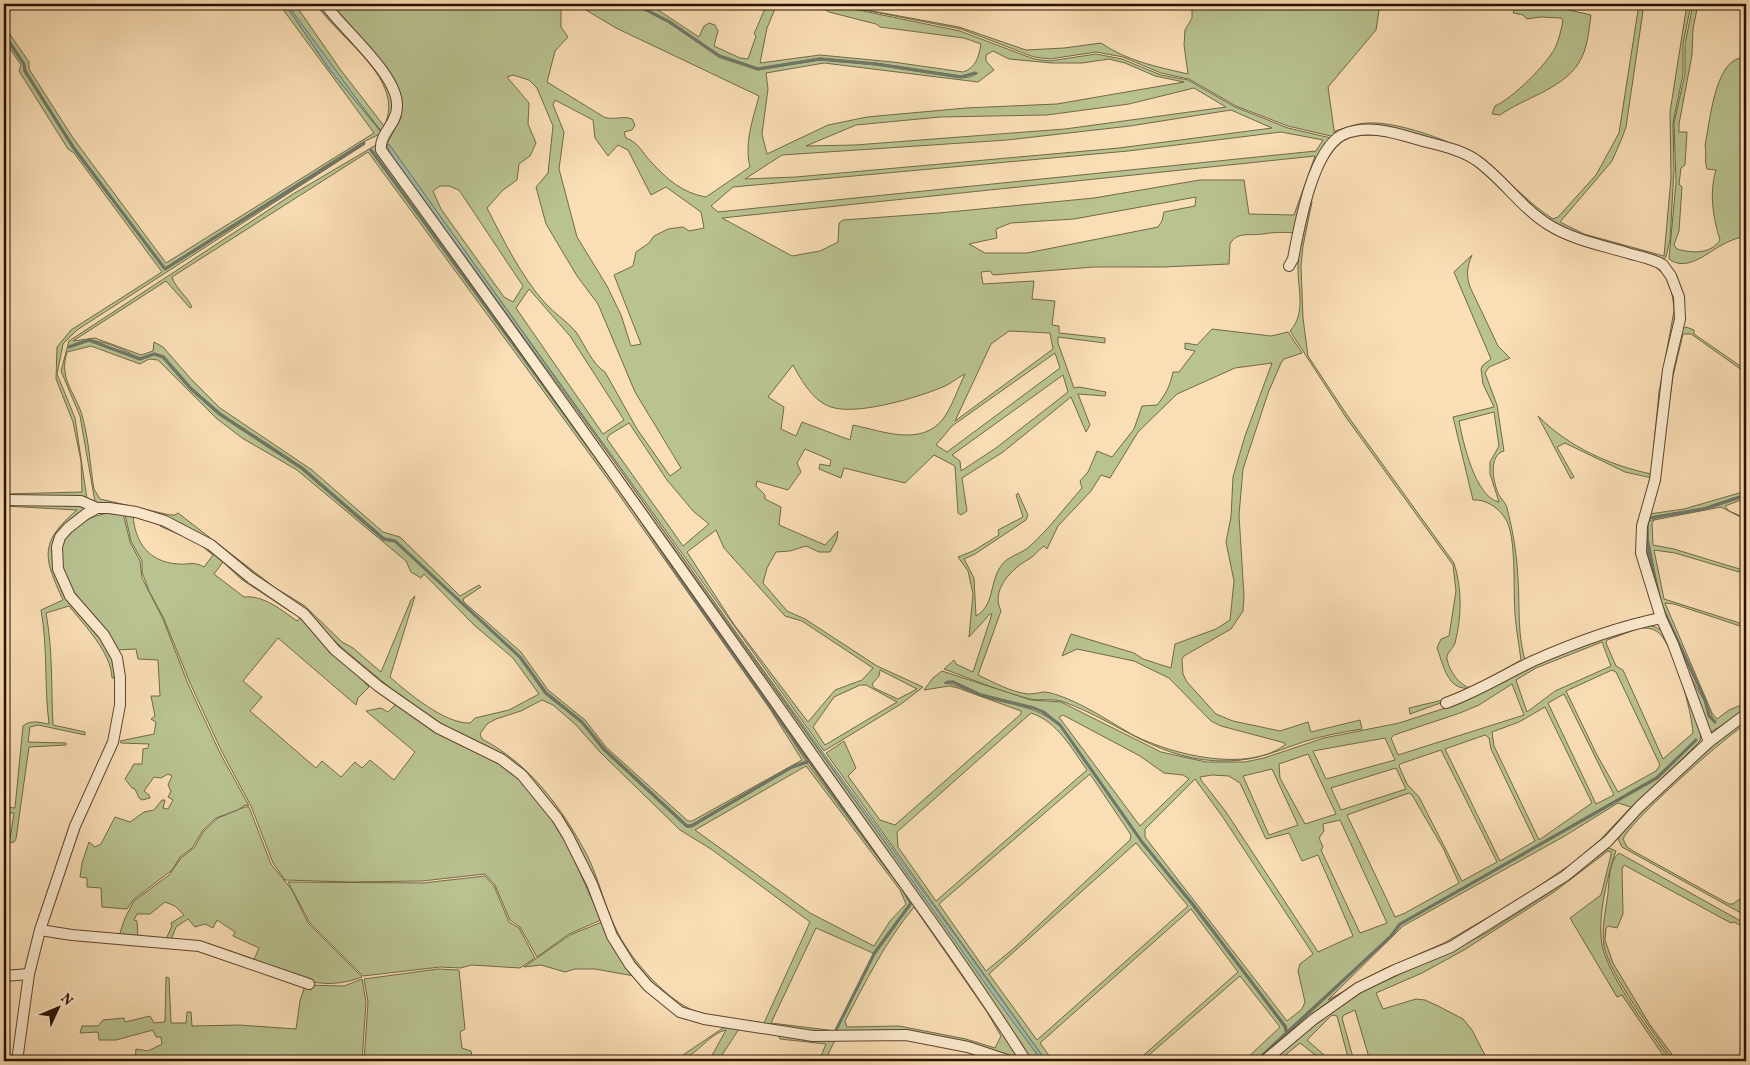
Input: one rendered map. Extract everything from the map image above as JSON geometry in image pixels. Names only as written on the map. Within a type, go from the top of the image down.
[{"type":"street","points":[[324,4],[383,70],[396,99],[396,115],[380,143],[381,150],[475,278],[883,851],[1026,1061]]},
{"type":"street","points":[[1289,266],[1293,259],[1306,197],[1315,174],[1328,151],[1341,136],[1356,131],[1375,130],[1394,132],[1469,155],[1489,170],[1528,209],[1550,226],[1574,236],[1663,265],[1671,276],[1679,297],[1680,319],[1668,370],[1655,480],[1645,512],[1641,553],[1661,618],[1673,644],[1708,742]]},
{"type":"street","points":[[4,500],[81,501],[97,508],[124,510],[165,521],[211,545],[251,578],[304,614],[334,650],[378,686],[438,728],[501,759],[522,775],[557,818],[592,884],[612,936],[630,965],[648,986],[680,1012],[704,1019],[812,1036],[892,1033],[906,1035],[968,1047],[1010,1061]]},
{"type":"street","points":[[17,1061],[29,974],[40,930],[75,826],[113,742],[120,705],[117,658],[104,635],[70,596],[58,569],[57,547],[60,537],[77,521],[97,508]]},
{"type":"street","points":[[1446,702],[1475,692],[1533,662],[1579,643],[1634,623],[1661,618]]},
{"type":"street","points":[[1264,1061],[1314,1019],[1358,988],[1395,970],[1451,947],[1504,916],[1565,876],[1608,841],[1632,813],[1708,742],[1746,714]]},
{"type":"street","points":[[40,930],[72,935],[199,946],[309,984]]},
{"type":"street","points":[[4,976],[29,974]]},
{"type":"green space","points":[[279,4],[285,4],[330,70],[381,131],[323,56],[287,4],[295,4],[340,69],[384,126],[389,109],[386,92],[379,76],[316,4],[320,4],[379,71],[389,88],[393,111],[382,133],[363,142],[165,268],[74,147],[26,71],[22,59],[7,38],[4,26],[29,62],[29,69],[73,138],[166,263],[374,133]]},
{"type":"green space","points":[[328,4],[561,4],[561,27],[568,37],[555,51],[547,82],[604,117],[632,119],[635,125],[632,130],[624,132],[626,138],[637,145],[657,168],[682,189],[706,197],[750,167],[748,158],[749,140],[759,96],[616,28],[576,4],[633,4],[669,23],[719,57],[758,70],[820,60],[876,65],[961,78],[970,77],[978,73],[961,76],[876,63],[820,58],[758,68],[720,55],[670,22],[636,4],[649,4],[699,37],[704,26],[709,23],[715,25],[718,31],[714,46],[740,58],[748,59],[756,36],[754,34],[767,4],[777,4],[767,28],[760,63],[820,55],[893,62],[963,72],[974,65],[978,57],[981,44],[964,38],[880,27],[876,24],[829,12],[815,4],[829,4],[960,31],[1034,59],[1050,61],[1096,54],[1122,59],[1161,75],[1188,80],[1235,107],[1288,128],[1331,138],[1296,233],[1258,234],[1236,237],[1230,244],[1229,264],[1164,267],[1094,267],[993,275],[990,271],[981,272],[983,284],[1034,281],[1032,299],[1055,301],[1052,325],[1059,326],[1059,333],[1105,338],[1105,343],[1058,337],[1058,343],[1074,388],[1079,387],[1106,392],[1105,396],[1078,394],[1090,425],[1086,432],[1071,397],[1003,452],[962,478],[967,511],[961,515],[958,513],[955,466],[934,455],[905,483],[844,468],[841,478],[819,469],[820,464],[830,466],[831,460],[805,449],[797,463],[801,472],[788,490],[757,481],[756,486],[765,495],[765,499],[781,507],[779,525],[825,545],[838,531],[837,539],[830,552],[819,552],[806,546],[790,551],[776,552],[767,568],[763,583],[787,611],[805,619],[877,666],[923,687],[901,704],[824,751],[388,144],[390,153],[1042,1061],[1031,1061],[866,821],[385,147],[401,118],[402,106]],"holes":[[[993,51],[1009,59],[1052,63],[1082,63],[1109,59],[1125,63],[1155,76],[1184,82],[1057,104],[966,108],[867,117],[828,125],[767,154],[762,134],[768,89],[766,73],[824,63],[978,82],[994,70],[986,61],[986,55]],[[513,75],[529,80],[537,88],[553,126],[548,173],[536,187],[546,224],[577,276],[598,304],[635,392],[681,468],[670,476],[637,429],[605,372],[592,359],[576,332],[536,293],[513,258],[487,208],[503,190],[517,180],[519,164],[530,156],[536,143],[528,124],[529,103],[507,77]],[[1194,88],[1226,107],[1065,129],[855,145],[806,146],[856,125],[940,117],[1047,115],[1129,104]],[[555,100],[593,120],[595,138],[608,156],[618,145],[628,150],[651,195],[666,187],[701,212],[704,228],[689,231],[683,227],[668,229],[654,236],[649,243],[636,252],[633,266],[614,275],[641,344],[631,346],[621,315],[607,286],[577,237],[559,169],[564,132],[553,105]],[[1231,110],[1272,128],[1119,148],[796,177],[745,179],[782,155],[1007,140],[1130,126]],[[1281,132],[1323,140],[1316,151],[718,212],[711,206],[733,187],[1128,151]],[[1315,156],[1294,215],[1249,214],[1244,180],[1200,180],[1094,198],[843,220],[839,223],[838,242],[820,251],[792,256],[722,218]],[[440,186],[449,186],[459,190],[523,286],[513,302],[504,297],[441,209],[433,191]],[[1196,197],[1195,206],[1164,212],[1158,227],[1027,253],[985,253],[969,244],[997,238],[996,229],[1011,223],[1074,219]],[[529,289],[570,336],[624,420],[603,434],[516,308]],[[1009,331],[1050,333],[1053,349],[955,421],[991,344]],[[1055,353],[1060,368],[947,452],[936,445],[952,426]],[[793,365],[804,384],[819,400],[831,407],[842,409],[872,407],[905,400],[945,386],[965,374],[943,419],[934,428],[924,433],[901,435],[853,425],[850,440],[802,422],[796,436],[781,429],[784,407],[768,397]],[[1063,375],[1068,392],[996,448],[961,471],[960,461],[952,455]],[[629,423],[667,480],[694,512],[709,524],[683,546],[607,439],[609,435]],[[716,530],[724,548],[785,616],[802,621],[873,668],[862,680],[835,690],[808,722],[733,623],[687,552]],[[880,670],[917,689],[898,699],[874,688],[872,684],[879,676]],[[860,685],[866,685],[897,702],[825,745],[813,727],[834,697]]]},
{"type":"green space","points":[[834,4],[959,27],[1026,50],[1064,48],[1101,43],[1132,59],[1188,74],[1184,45],[1185,30],[1192,18],[1194,4],[1380,4],[1376,30],[1328,87],[1335,137],[1288,126],[1236,106],[1189,79],[1161,73],[1123,57],[1096,52],[1050,59],[1034,57],[961,29]]},
{"type":"green space","points":[[1516,4],[1543,4],[1591,15],[1587,42],[1582,57],[1567,77],[1500,115],[1492,114],[1495,106],[1520,89],[1551,55],[1558,42],[1563,21],[1561,18],[1540,17],[1527,19],[1523,15],[1513,13]]},
{"type":"green space","points":[[1639,4],[1644,4],[1626,127],[1612,161],[1560,222],[1584,234],[1664,256],[1671,178],[1670,112],[1687,4],[1691,4],[1683,44],[1683,74],[1673,123],[1674,170],[1670,240],[1666,257],[1662,260],[1583,237],[1551,224],[1490,168],[1399,130],[1336,136],[1335,131],[1356,125],[1382,123],[1433,136],[1481,159],[1529,201],[1553,219],[1558,217],[1596,175],[1619,133]]},
{"type":"green space","points":[[1693,4],[1698,4],[1693,29],[1692,55],[1679,124],[1679,132],[1687,132],[1685,165],[1681,168],[1679,184],[1682,187],[1679,231],[1674,245],[1677,249],[1700,252],[1716,245],[1720,240],[1715,223],[1713,205],[1716,170],[1707,169],[1705,145],[1711,109],[1719,82],[1724,71],[1731,63],[1740,58],[1746,62],[1746,235],[1723,244],[1696,260],[1682,264],[1675,263],[1669,259],[1676,182],[1674,123],[1685,74],[1685,44]]},
{"type":"green space","points":[[4,36],[23,64],[24,71],[72,147],[165,270],[365,144],[77,330],[63,344],[57,374],[75,418],[87,499],[4,498],[4,494],[82,492],[81,461],[73,422],[56,379],[57,347],[71,330],[162,272],[74,153],[68,149],[19,71],[21,65],[4,40]]},
{"type":"green space","points":[[1367,132],[1404,137],[1459,153],[1479,164],[1506,191],[1505,194],[1490,176],[1472,162],[1461,156],[1428,145],[1409,140],[1372,135],[1356,136],[1345,140],[1328,158],[1313,191],[1301,266],[1303,318],[1308,356],[1347,415],[1454,563],[1459,582],[1460,612],[1455,643],[1447,659],[1455,677],[1462,684],[1471,688],[1458,687],[1451,681],[1437,648],[1441,639],[1449,636],[1456,591],[1453,565],[1345,416],[1290,331],[1295,324],[1300,308],[1299,251],[1305,216],[1316,179],[1323,162],[1332,148],[1341,139],[1350,135]]},
{"type":"green space","points":[[376,145],[386,165],[644,519],[761,686],[810,761],[903,884],[1019,1057],[1018,1060],[971,1044],[902,1031],[877,1030],[824,1034],[807,1033],[701,1016],[678,1007],[666,998],[625,952],[610,926],[590,872],[559,815],[532,780],[514,764],[487,748],[447,729],[418,711],[341,647],[308,614],[256,578],[202,535],[156,514],[95,502],[80,416],[61,371],[69,341],[293,194]],"holes":[[[372,150],[611,477],[772,705],[808,761],[903,888],[912,903],[875,954],[836,1031],[771,1023],[816,928],[873,953],[910,903],[901,888],[807,763],[792,768],[692,827],[686,827],[603,750],[581,722],[545,694],[520,658],[395,542],[383,540],[301,469],[219,415],[191,390],[163,358],[154,354],[140,360],[89,341],[114,346],[140,358],[154,353],[164,356],[192,388],[220,413],[302,467],[384,538],[395,540],[521,657],[546,692],[582,721],[605,749],[687,825],[691,825],[791,767],[806,761],[770,706],[610,478]],[[368,152],[610,482],[770,709],[802,760],[692,821],[688,821],[606,747],[585,720],[548,690],[521,652],[464,602],[463,599],[481,587],[479,585],[460,596],[400,537],[383,532],[312,470],[220,408],[163,347],[154,342],[153,351],[141,355],[95,338],[73,341],[166,281],[190,308],[192,307],[172,277]],[[91,346],[140,364],[149,359],[158,360],[216,418],[242,438],[297,470],[406,561],[411,572],[421,578],[424,574],[474,625],[513,658],[539,694],[509,710],[475,718],[470,723],[449,718],[427,706],[390,677],[415,596],[411,600],[381,672],[353,648],[342,642],[305,606],[274,587],[178,513],[170,515],[100,499],[94,489],[87,436],[80,410],[69,387],[65,362],[67,352]],[[542,700],[553,705],[575,724],[601,753],[680,830],[711,849],[810,922],[764,1023],[716,1016],[690,1009],[668,995],[647,974],[622,940],[612,920],[587,855],[567,821],[530,774],[499,749],[482,739],[480,734],[487,724],[521,711]],[[806,766],[900,890],[906,904],[890,921],[874,946],[810,913],[695,830]],[[914,907],[987,1012],[1001,1036],[995,1048],[966,1039],[899,1026],[847,1027],[845,1021],[876,962]]]},
{"type":"green space","points":[[1507,195],[1533,218],[1663,268],[1679,310],[1652,478],[1625,472],[1565,443],[1557,447],[1574,477],[1571,479],[1538,416],[1576,446],[1620,466],[1651,474],[1659,392],[1674,311],[1672,292],[1667,281],[1655,267],[1546,228],[1532,219]]},
{"type":"green space","points":[[1472,255],[1468,271],[1470,287],[1498,346],[1510,358],[1489,367],[1485,373],[1497,405],[1504,451],[1496,458],[1493,470],[1495,484],[1506,506],[1513,534],[1516,552],[1520,632],[1526,663],[1478,687],[1471,688],[1521,660],[1515,614],[1514,564],[1509,526],[1505,518],[1495,507],[1487,502],[1473,500],[1453,417],[1494,407],[1483,384],[1481,369],[1491,359],[1454,272]],"holes":[[[1494,412],[1499,446],[1490,462],[1490,474],[1499,502],[1491,498],[1477,480],[1467,455],[1459,421]]]},
{"type":"green space","points":[[1686,327],[1694,330],[1694,334],[1746,370],[1746,373],[1691,334],[1683,334],[1673,376],[1657,491],[1649,514],[1684,509],[1746,491],[1746,494],[1703,508],[1650,517],[1649,522],[1658,517],[1716,506],[1746,496],[1746,498],[1725,506],[1729,511],[1746,518],[1746,520],[1721,507],[1654,520],[1652,523],[1653,545],[1674,549],[1746,571],[1746,574],[1675,553],[1654,550],[1664,599],[1746,625],[1746,628],[1674,604],[1665,603],[1712,713],[1717,719],[1729,710],[1746,703],[1746,710],[1711,732],[1708,729],[1692,682],[1663,615],[1644,541],[1644,524],[1661,459],[1670,372],[1680,330]],"holes":[[[1648,524],[1648,538],[1661,600],[1648,552],[1646,530]],[[1663,608],[1715,723],[1709,716],[1704,700],[1686,665]]]},
{"type":"green space","points":[[1212,329],[1271,336],[1288,332],[1302,353],[1284,359],[1281,363],[1268,393],[1243,469],[1239,515],[1244,596],[1243,611],[1231,629],[1184,656],[1182,659],[1183,674],[1187,682],[1216,714],[1233,721],[1280,731],[1308,722],[1311,732],[1360,720],[1362,729],[1317,738],[1266,755],[1237,761],[1202,760],[1161,748],[1142,740],[1064,702],[1030,699],[1019,696],[944,669],[954,660],[956,664],[973,672],[992,614],[969,637],[973,594],[968,571],[958,557],[973,551],[999,535],[998,530],[1023,517],[1016,495],[1018,493],[1028,515],[1026,520],[975,554],[964,559],[974,578],[976,616],[982,611],[989,600],[1001,566],[1011,557],[1027,549],[1082,488],[1080,481],[1088,472],[1097,451],[1112,457],[1134,429],[1142,406],[1157,405],[1167,390],[1173,372],[1179,372],[1195,351],[1185,349],[1185,343],[1197,345]],"holes":[[[1272,363],[1245,436],[1233,477],[1231,517],[1226,542],[1234,581],[1230,620],[1216,629],[1175,644],[1171,668],[1143,659],[1134,653],[1071,634],[1062,656],[1077,649],[1134,661],[1169,678],[1211,721],[1221,726],[1285,743],[1285,745],[1269,753],[1251,758],[1210,758],[1190,755],[1135,736],[1086,707],[1052,693],[1022,693],[978,675],[1001,611],[998,595],[1005,580],[1016,568],[1042,547],[1044,546],[1047,549],[1058,526],[1091,491],[1101,475],[1110,478],[1138,432],[1177,394],[1235,368]]]},
{"type":"green space","points":[[4,502],[87,507],[71,522],[54,557],[91,626],[113,656],[116,678],[112,678],[111,668],[102,649],[69,606],[46,613],[51,655],[53,725],[85,732],[85,735],[38,725],[30,727],[28,742],[66,743],[66,745],[29,747],[16,839],[14,842],[4,844],[4,841],[10,839],[14,813],[4,813],[4,807],[15,808],[23,726],[32,722],[49,724],[41,610],[63,600],[49,562],[50,542],[64,522],[77,510],[4,506]]},
{"type":"green space","points":[[108,513],[123,513],[130,542],[140,561],[142,578],[163,619],[188,684],[220,753],[249,806],[245,805],[238,810],[216,818],[203,830],[192,848],[180,857],[172,870],[133,900],[127,909],[102,907],[101,888],[87,887],[87,878],[80,877],[82,863],[89,842],[95,847],[101,844],[115,817],[130,822],[144,812],[154,810],[162,800],[165,800],[163,808],[168,809],[173,800],[168,797],[171,791],[168,785],[172,776],[168,774],[161,778],[154,777],[144,791],[150,798],[142,800],[139,798],[135,789],[125,779],[134,764],[142,764],[143,749],[148,748],[149,744],[121,743],[120,741],[154,734],[156,722],[151,719],[155,716],[151,696],[160,696],[158,660],[138,659],[136,649],[117,650],[74,598],[64,578],[60,554],[68,535],[85,521]]},
{"type":"green space","points":[[125,514],[133,515],[134,525],[140,542],[145,549],[159,559],[178,564],[197,564],[204,567],[213,555],[198,543],[160,526],[162,522],[185,533],[293,609],[291,612],[241,579],[223,562],[214,574],[244,597],[258,598],[265,601],[297,621],[302,616],[369,687],[358,698],[356,705],[278,638],[243,681],[262,697],[250,711],[316,768],[322,761],[341,777],[355,762],[362,768],[370,760],[394,780],[415,752],[366,711],[381,708],[388,712],[396,704],[519,776],[560,828],[601,920],[569,934],[537,957],[520,927],[510,920],[495,885],[485,874],[422,881],[350,882],[285,880],[273,863],[251,806],[222,752],[190,683],[164,619],[149,591],[142,572],[142,561],[131,541]]},
{"type":"green space","points":[[1634,626],[1652,626],[1666,636],[1676,656],[1694,706],[1700,741],[1595,846],[1557,878],[1466,934],[1357,984],[1318,1010],[1259,1061],[1391,937],[1400,925],[1657,778],[1697,739],[1656,777],[1399,924],[1390,936],[1288,1033],[1286,1026],[1194,904],[1143,842],[1061,725],[1044,711],[981,694],[953,681],[944,683],[958,686],[980,696],[1022,706],[1051,719],[1060,726],[1142,843],[1193,905],[1284,1027],[1286,1034],[1255,1061],[1244,1061],[1280,1027],[1240,976],[1142,1061],[1137,1061],[1238,972],[1191,909],[1040,1043],[1053,1061],[1046,1061],[826,753],[844,741],[856,768],[848,776],[880,820],[895,825],[1021,714],[1021,711],[958,688],[949,686],[924,690],[933,678],[942,671],[1031,700],[1061,702],[1161,752],[1206,762],[1245,762],[1264,758],[1324,738],[1399,723],[1461,703],[1532,665]],"holes":[[[1640,628],[1652,629],[1665,640],[1676,665],[1686,696],[1693,733],[1663,759],[1623,670],[1616,666],[1606,643],[1607,640]],[[1602,642],[1611,666],[1555,691],[1527,712],[1516,680],[1536,668]],[[1612,670],[1616,672],[1660,765],[1656,771],[1618,792],[1597,755],[1566,691]],[[1512,684],[1524,715],[1398,755],[1391,738],[1394,735],[1479,705]],[[1564,694],[1614,795],[1596,804],[1548,703]],[[1545,707],[1592,803],[1539,840],[1494,746],[1492,732],[1519,722]],[[1031,713],[1041,717],[1063,737],[1087,770],[936,901],[898,847],[897,832]],[[1063,715],[1140,756],[1164,773],[1183,775],[1189,779],[1140,826],[1059,717]],[[1485,735],[1489,738],[1491,749],[1535,841],[1500,861],[1445,749]],[[1385,738],[1395,760],[1326,779],[1313,751]],[[1441,750],[1497,862],[1462,881],[1419,797],[1407,784],[1399,766],[1400,764]],[[1308,754],[1336,814],[1305,824],[1280,778],[1279,764]],[[1396,768],[1406,789],[1341,810],[1331,788]],[[1272,769],[1298,825],[1269,835],[1243,776]],[[1090,774],[1131,835],[1130,840],[1013,949],[986,971],[939,904]],[[1212,775],[1229,776],[1240,783],[1266,839],[1289,833],[1302,861],[1318,855],[1353,936],[1318,952],[1226,812],[1200,777]],[[1195,779],[1222,816],[1313,954],[1300,964],[1298,971],[1305,1002],[1302,1009],[1287,1021],[1145,837],[1145,829]],[[1409,793],[1412,795],[1443,848],[1459,883],[1395,917],[1347,815]],[[1618,803],[1631,807],[1601,839],[1574,862],[1523,897],[1444,943],[1384,969],[1328,1000],[1403,926],[1563,837]],[[1340,820],[1387,923],[1360,933],[1321,850],[1323,847],[1319,838],[1324,831],[1323,824]],[[1136,843],[1188,906],[1037,1040],[989,974]]]},
{"type":"green space","points":[[1447,699],[1446,701],[1410,714],[1409,708]]},
{"type":"green space","points":[[1746,719],[1746,724],[1700,761],[1660,798],[1630,829],[1623,839],[1627,847],[1635,852],[1729,904],[1733,904],[1746,894],[1746,912],[1741,913],[1622,847],[1618,839],[1631,822],[1669,784]]},
{"type":"green space","points":[[249,807],[271,864],[292,890],[308,923],[362,977],[347,982],[319,983],[306,981],[253,962],[259,948],[233,936],[235,932],[217,920],[213,928],[205,924],[195,927],[188,919],[176,927],[171,940],[166,939],[172,926],[171,923],[184,915],[175,906],[165,902],[150,914],[137,914],[134,920],[137,921],[138,936],[119,936],[125,918],[134,901],[169,875],[181,858],[194,848],[204,831],[218,818]]},
{"type":"green space","points":[[1609,848],[1616,851],[1606,886],[1602,913],[1601,938],[1603,949],[1623,991],[1671,1061],[1667,1061],[1622,995],[1617,997],[1570,918],[1601,895],[1611,855],[1611,852],[1608,851],[1554,892],[1464,950],[1422,973],[1376,993],[1383,1009],[1416,999],[1425,1000],[1463,1019],[1472,1030],[1488,1061],[1370,1061],[1355,1010],[1344,1015],[1342,1018],[1354,1061],[1349,1061],[1337,1016],[1332,1015],[1307,1040],[1331,1061],[1323,1061],[1300,1043],[1278,1061],[1270,1061],[1314,1024],[1364,990],[1448,953],[1488,932],[1558,887]]},
{"type":"green space","points":[[1619,853],[1746,924],[1746,928],[1734,922],[1731,923],[1624,865],[1622,869],[1623,914],[1617,928],[1608,926],[1606,928],[1605,940],[1613,963],[1650,1025],[1677,1061],[1673,1061],[1624,988],[1615,973],[1604,946],[1603,926],[1610,871],[1613,861]]},
{"type":"green space","points":[[485,876],[494,886],[509,922],[519,928],[535,958],[520,968],[471,965],[461,968],[440,967],[363,976],[310,923],[288,882],[423,883]]},
{"type":"green space","points":[[602,922],[634,976],[595,969],[575,969],[565,972],[541,965],[524,967],[570,935]]},
{"type":"green space","points":[[438,969],[459,970],[465,1029],[460,1032],[462,1048],[471,1051],[473,1061],[364,1061],[368,1002],[364,979]]},
{"type":"green space","points":[[166,977],[169,978],[171,1023],[186,1023],[187,1012],[191,1012],[192,1026],[239,1025],[296,1029],[300,1001],[305,985],[344,986],[362,979],[366,1002],[362,1061],[135,1061],[136,1049],[148,1051],[162,1044],[161,1037],[156,1037],[153,1030],[116,1040],[99,1040],[98,1032],[80,1033],[82,1026],[98,1026],[103,1020],[124,1018],[125,1022],[150,1016],[154,1023],[165,1022]]},
{"type":"green space","points":[[726,1026],[739,1029],[718,1061],[709,1061],[726,1030],[719,1032],[688,1057],[674,1061]]},
{"type":"green space","points":[[778,1035],[835,1040],[825,1061],[819,1061],[826,1044],[780,1039]]},
{"type":"shaded area","points":[[285,4],[287,4],[381,132],[330,70]]},
{"type":"shaded area","points":[[389,144],[733,628],[1046,1061],[1042,1061],[997,1000],[615,463],[390,153],[387,145]]},
{"type":"waterway","points":[[635,4],[670,22],[719,56],[758,69],[820,59],[876,64],[961,77],[975,73]]},
{"type":"waterway","points":[[4,34],[73,147],[165,269],[364,143]]},
{"type":"waterway","points":[[371,150],[604,468]]},
{"type":"waterway","points":[[69,347],[89,340],[140,359],[154,354],[163,357],[191,389],[220,414],[302,468],[384,539],[395,541],[520,657],[546,693],[582,722],[604,749],[687,826],[691,826],[792,767],[807,762]]},
{"type":"waterway","points":[[1656,584],[1647,538],[1647,521],[1650,518],[1704,509],[1746,495]]},
{"type":"waterway","points":[[642,522],[764,699],[890,872]]},
{"type":"waterway","points":[[1662,607],[1705,700],[1709,716],[1715,722]]},
{"type":"waterway","points":[[947,682],[953,682],[981,695],[1034,708],[1043,712],[1060,725],[1142,842],[1193,905],[1285,1026],[1287,1034]]},
{"type":"waterway","points":[[1256,1061],[1391,936],[1400,924],[1657,778],[1696,740]]},
{"type":"waterway","points":[[836,1030],[874,954],[911,903],[903,889]]}]
